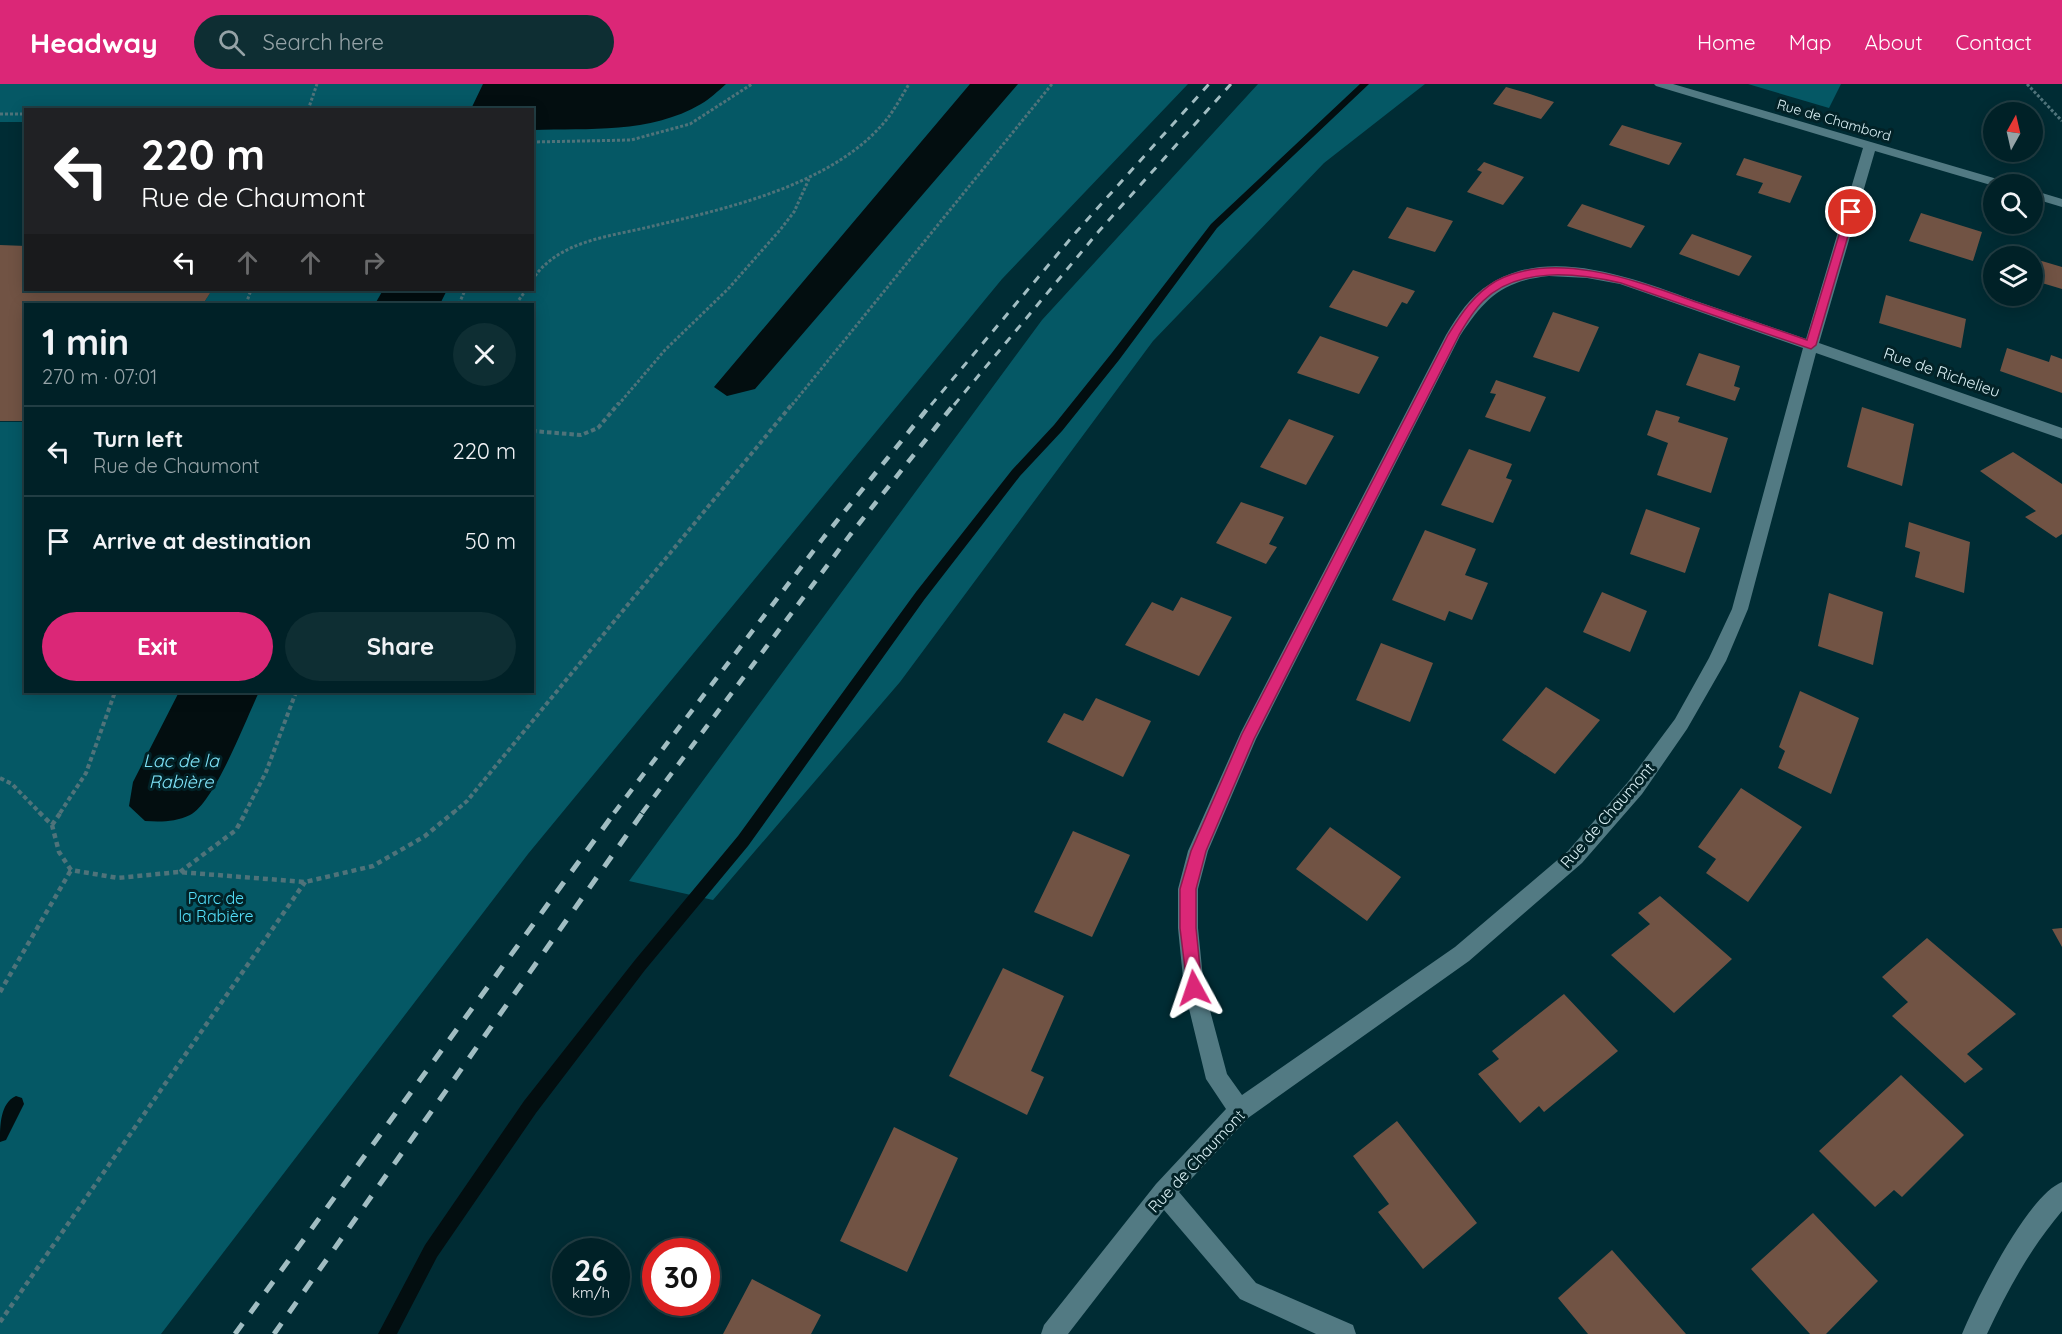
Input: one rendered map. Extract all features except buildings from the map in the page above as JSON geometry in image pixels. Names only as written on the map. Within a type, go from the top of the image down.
[{"type":"street","name":"Rue de Chambord","points":[[1660,84],[1983,179]]},
{"type":"street","name":"Rue de Chaumont","points":[[1053,1334],[1164,1192],[1240,1110],[1462,954],[1575,857],[1635,788],[1681,724],[1717,661],[1740,609],[1811,345],[1870,146]]},
{"type":"street","points":[[2043,197],[2062,203]]},
{"type":"street","name":"Rue de Richelieu","points":[[1240,1110],[1217,1079],[1194,988],[1188,928],[1188,889],[1198,851],[1247,738],[1453,335],[1469,310],[1481,297],[1500,284],[1521,276],[1552,272],[1593,273],[1623,280],[2062,434]]},
{"type":"street","points":[[1164,1192],[1248,1291],[1344,1334]]},
{"type":"street","points":[[1974,1334],[2003,1273],[2033,1227],[2062,1193]]},
{"type":"path","points":[[309,108],[317,84]]},
{"type":"path","points":[[534,142],[631,140],[690,124],[752,84]]},
{"type":"path","points":[[534,277],[545,262],[585,243],[702,215],[810,178],[867,141],[899,106],[909,84]]},
{"type":"path","points":[[0,778],[12,784],[52,825],[59,852],[71,870],[118,878],[179,872],[305,882],[373,866],[425,836],[467,801],[669,557],[1052,84]]},
{"type":"path","points":[[2027,84],[2062,121]]},
{"type":"path","points":[[0,114],[24,114]]},
{"type":"path","points":[[534,431],[581,435],[598,428],[665,350],[729,288],[780,230],[794,212],[810,178]]},
{"type":"path","points":[[52,825],[86,773],[115,693]]},
{"type":"path","points":[[179,872],[236,830],[266,772],[296,693]]},
{"type":"path","points":[[0,992],[71,870]]},
{"type":"path","points":[[0,1322],[305,882]]},
{"type":"green space","name":"Parc de la Rabière","points":[[0,84],[1188,84],[1002,279],[528,854],[161,1334],[0,1334],[0,422],[24,422],[24,693],[534,693],[534,303],[204,303],[211,291],[534,291],[534,108],[24,108],[24,122],[0,122]]},
{"type":"green space","points":[[1258,84],[1425,84],[1324,163],[1153,341],[900,682],[713,900],[629,881],[1042,320]]},
{"type":"green space","points":[[1748,84],[1841,84],[1829,108]]},
{"type":"water","points":[[483,84],[726,84],[701,104],[681,114],[640,125],[597,129],[534,130],[534,108],[471,108]]},
{"type":"water","points":[[970,84],[1018,84],[755,389],[727,396],[714,387]]},
{"type":"water","points":[[382,291],[446,291],[440,303],[376,303]]},
{"type":"water","name":"Lac de la Rabière","points":[[178,693],[259,693],[210,794],[190,815],[179,819],[145,821],[129,806],[133,782]]},
{"type":"waterway","points":[[387,1334],[431,1251],[530,1107],[640,965],[743,841],[920,596],[1016,473],[1058,428],[1115,357],[1214,226],[1365,84]]},
{"type":"waterway","points":[[0,1134],[16,1104]]},
{"type":"railway","points":[[931,405],[1077,231],[1209,84]]},
{"type":"railway","points":[[954,405],[1099,231],[1231,84]]},
{"type":"railway","points":[[614,813],[824,537],[932,403]]},
{"type":"railway","points":[[642,813],[850,535],[955,403]]},
{"type":"railway","points":[[235,1334],[615,812]]},
{"type":"railway","points":[[274,1334],[643,812]]},
{"type":"route","points":[[1194,988],[1188,928],[1188,889],[1198,851],[1247,738],[1453,335],[1469,310],[1481,297],[1500,284],[1521,276],[1544,272],[1593,273],[1623,280],[1811,345],[1851,212]]}]
